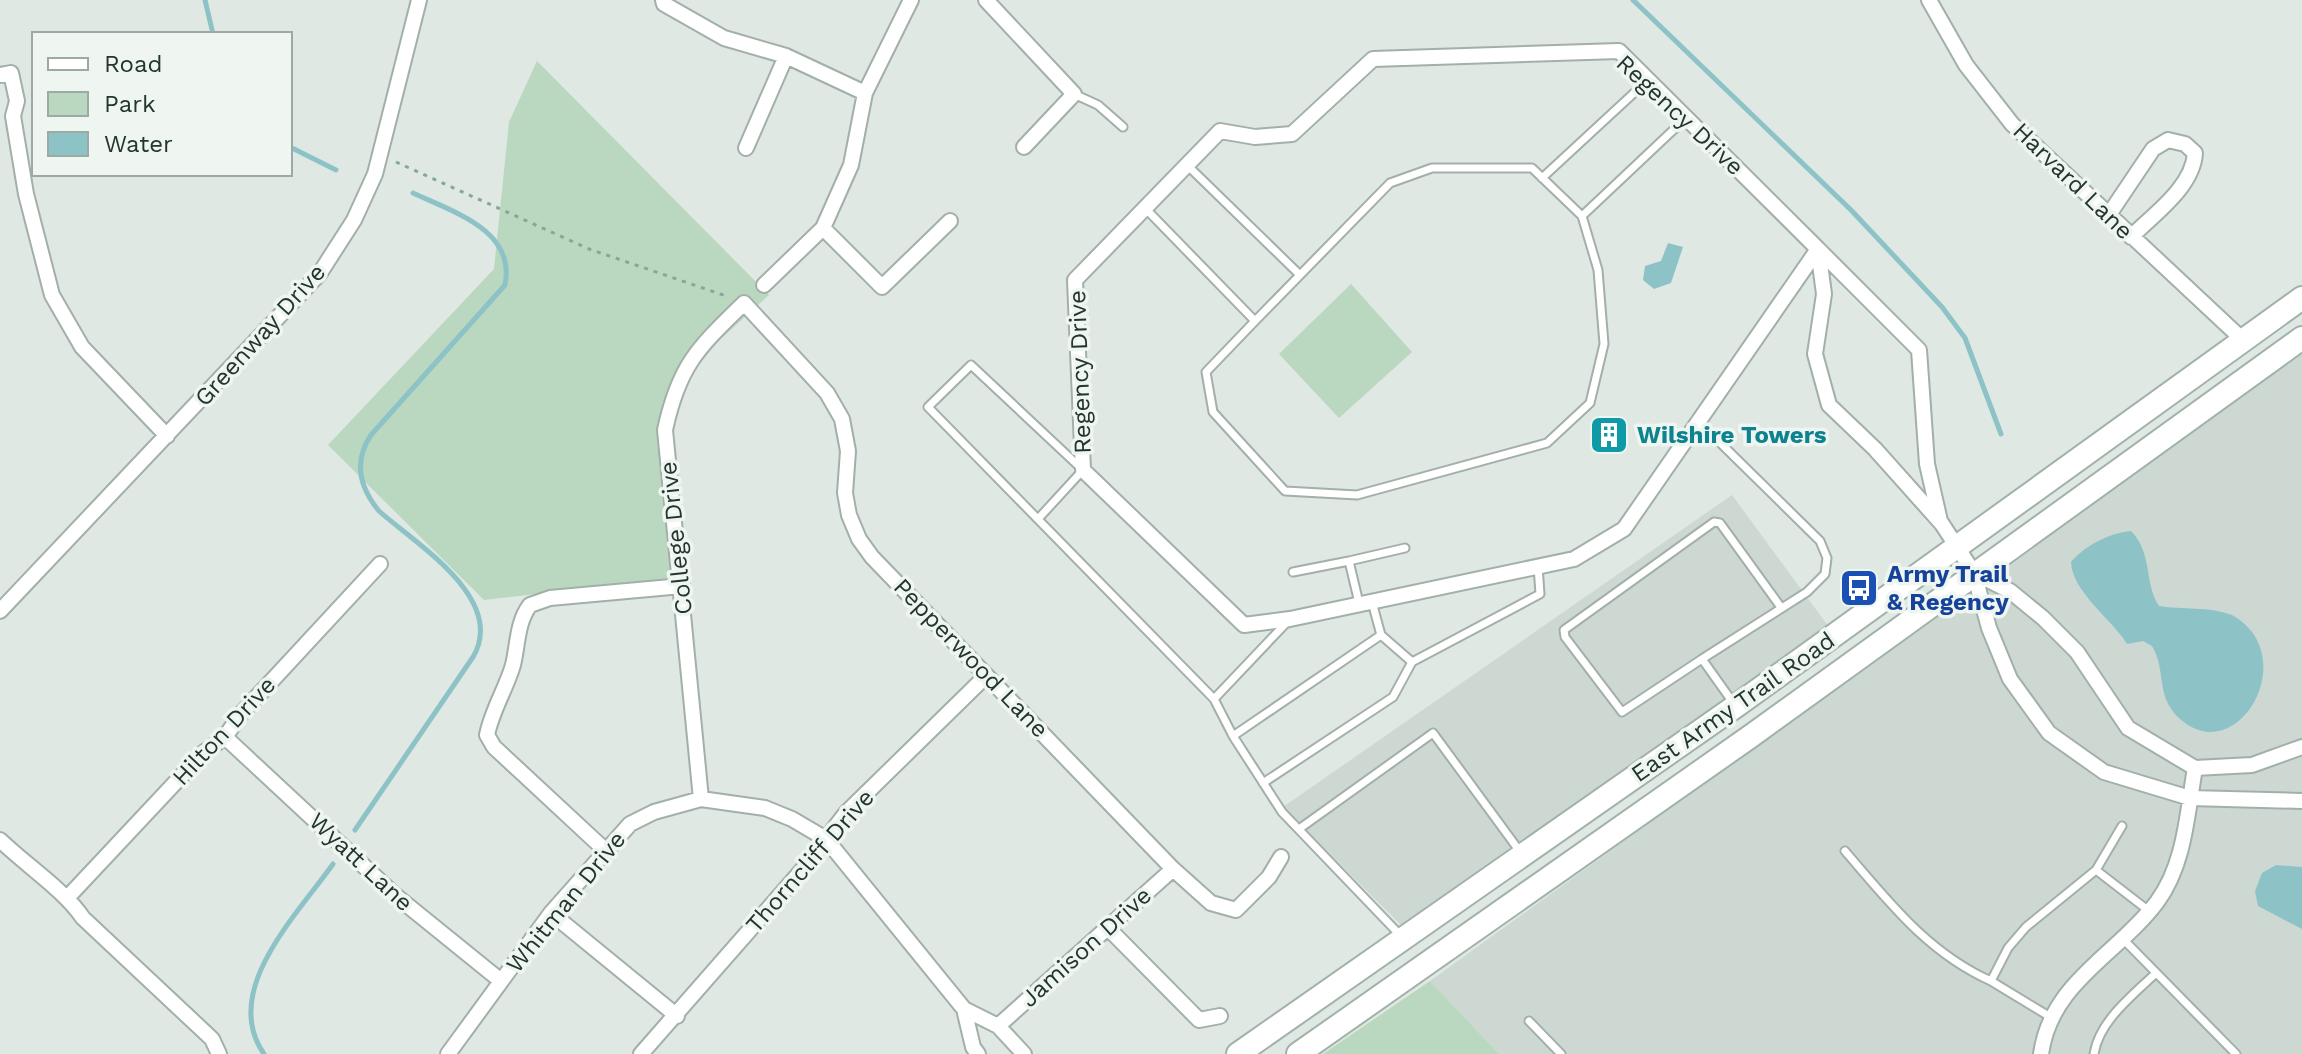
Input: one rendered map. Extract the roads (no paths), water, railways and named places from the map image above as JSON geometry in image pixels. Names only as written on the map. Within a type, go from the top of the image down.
[{"type":"main road","name":"East Army Trail Road","points":[[1238,1054],[1736,706],[2302,298]]},
{"type":"main road","name":"East Army Trail Road","points":[[1298,1054],[1738,745],[2302,338]]},
{"type":"street","name":"Greenway Drive","points":[[0,611],[320,273],[354,220],[380,155],[419,0]]},
{"type":"street","points":[[663,0],[664,4],[724,38],[786,56],[865,93]]},
{"type":"street","points":[[764,285],[823,228],[851,165],[865,93],[911,0]]},
{"type":"street","points":[[986,0],[1074,94],[1024,147]]},
{"type":"street","name":"Harvard Lane","points":[[1929,0],[1966,65],[2012,124],[2243,340]]},
{"type":"street","name":"Regency Drive","points":[[1818,249],[1624,529],[1574,559],[1290,619],[1244,625],[1083,470],[1075,280],[1220,131],[1255,137],[1292,134],[1373,59],[1619,51],[1818,249],[1919,350],[1927,464],[1940,522]]},
{"type":"street","points":[[746,148],[786,56]]},
{"type":"street","points":[[6,74],[17,101],[13,116],[26,194],[52,295],[82,347],[167,436]]},
{"type":"street","points":[[2108,216],[2153,149],[2168,140],[2185,144],[2195,153],[2194,168],[2174,194],[2131,237]]},
{"type":"street","points":[[823,228],[882,287],[950,221]]},
{"type":"street","name":"Regency Drive","points":[[1818,249],[1824,294],[1815,354],[1829,405],[1875,449],[1940,522],[1974,573],[1989,628],[2010,679],[2049,733],[2104,772],[2190,798],[2302,801]]},
{"type":"street","name":"College Drive","points":[[701,799],[665,430],[670,405],[684,368],[697,349],[744,303]]},
{"type":"street","name":"Pepperwood Lane","points":[[744,303],[827,393],[842,419],[848,451],[845,493],[859,539],[986,676],[1173,869],[1211,903],[1236,910],[1261,886],[1281,857]]},
{"type":"street","name":"Hilton Drive","points":[[68,897],[203,753],[225,737],[241,714],[380,564]]},
{"type":"street","name":"Regency Drive","points":[[1974,573],[2010,591],[2077,652],[2128,728],[2195,768]]},
{"type":"street","points":[[606,851],[494,747],[487,735],[491,715],[504,689],[521,621],[530,605],[550,598],[682,586]]},
{"type":"street","name":"Thorncliff Drive","points":[[641,1054],[677,1016],[846,813],[986,676]]},
{"type":"street","name":"Wyatt Lane","points":[[225,737],[396,896],[501,981]]},
{"type":"street","points":[[2041,1054],[2052,1018],[2075,981],[2149,911],[2179,859],[2195,768],[2252,765],[2302,747]]},
{"type":"street","name":"Whitman Drive","points":[[448,1054],[551,913],[630,824],[654,812],[701,799],[765,808],[792,819],[826,839],[964,1009],[998,1026],[1024,1054]]},
{"type":"street","points":[[0,840],[48,885],[68,897],[83,918],[212,1039],[219,1054]]},
{"type":"street","name":"Jamison Drive","points":[[998,1026],[1173,869]]},
{"type":"street","points":[[551,913],[677,1016]]},
{"type":"street","points":[[1106,926],[1199,1020],[1220,1016]]},
{"type":"street","name":"Whitman Drive","points":[[964,1009],[973,1047],[978,1054]]},
{"type":"lane","points":[[1542,178],[1648,80]]},
{"type":"lane","points":[[1074,94],[1098,105],[1123,127]]},
{"type":"lane","points":[[1582,216],[1686,118]]},
{"type":"lane","points":[[1187,165],[1300,275]]},
{"type":"lane","points":[[1432,168],[1532,168],[1542,178],[1582,216],[1598,270],[1604,344],[1590,403],[1547,443],[1357,495],[1285,491],[1213,412],[1206,372],[1390,183],[1432,168]]},
{"type":"lane","points":[[1145,208],[1255,321]]},
{"type":"lane","points":[[1038,519],[1083,470],[971,365],[928,407],[1214,699],[1263,783],[1299,829],[1404,939]]},
{"type":"lane","points":[[1698,421],[1820,541],[1827,558],[1825,574],[1807,592],[1780,606],[1622,712],[1565,637],[1565,626],[1714,522],[1720,523],[1743,551],[1780,606]]},
{"type":"lane","points":[[1293,572],[1405,548]]},
{"type":"lane","points":[[1349,561],[1381,635],[1412,662]]},
{"type":"lane","points":[[1263,783],[1393,697],[1412,662],[1540,594],[1538,566]]},
{"type":"lane","points":[[1214,699],[1290,619]]},
{"type":"lane","points":[[1233,736],[1381,635]]},
{"type":"lane","points":[[1702,659],[1736,706]]},
{"type":"lane","points":[[1299,829],[1433,733],[1523,855]]},
{"type":"lane","points":[[1991,981],[2008,948],[2026,927],[2096,870],[2122,826]]},
{"type":"lane","points":[[1845,851],[1914,931],[1958,966],[1991,981],[2052,1018]]},
{"type":"lane","points":[[2096,870],[2149,911]]},
{"type":"lane","points":[[2122,938],[2236,1054]]},
{"type":"lane","points":[[2094,1054],[2095,1045],[2115,1013],[2156,973]]},
{"type":"lane","points":[[1529,1021],[1561,1054]]},
{"type":"water","points":[[1668,243],[1683,247],[1671,283],[1654,289],[1643,280],[1645,266],[1661,261]]},
{"type":"water","points":[[2131,531],[2143,549],[2151,588],[2159,606],[2223,612],[2232,615],[2252,633],[2262,654],[2263,677],[2256,699],[2243,717],[2226,729],[2206,732],[2185,723],[2175,714],[2165,695],[2152,646],[2143,641],[2127,644],[2078,584],[2071,562],[2077,556],[2106,537]]},
{"type":"water","points":[[2276,865],[2302,867],[2302,929],[2258,906],[2255,891],[2262,873]]},
{"type":"waterway","points":[[205,0],[213,32]]},
{"type":"waterway","points":[[1633,0],[1851,210],[1942,307],[1965,338],[2001,434]]},
{"type":"waterway","points":[[292,148],[336,170]]},
{"type":"waterway","points":[[355,830],[473,657],[480,635],[478,614],[468,594],[434,557],[379,511],[367,493],[361,474],[362,455],[371,435],[505,285],[506,266],[501,250],[491,237],[463,216],[413,193]]},
{"type":"waterway","points":[[264,1054],[253,1030],[251,1005],[257,980],[268,954],[333,864]]},
{"type":"place","name":"Wilshire Towers","points":[[1609,435]]},
{"type":"place","name":"Army Trail & Regency","points":[[1859,588]]}]
